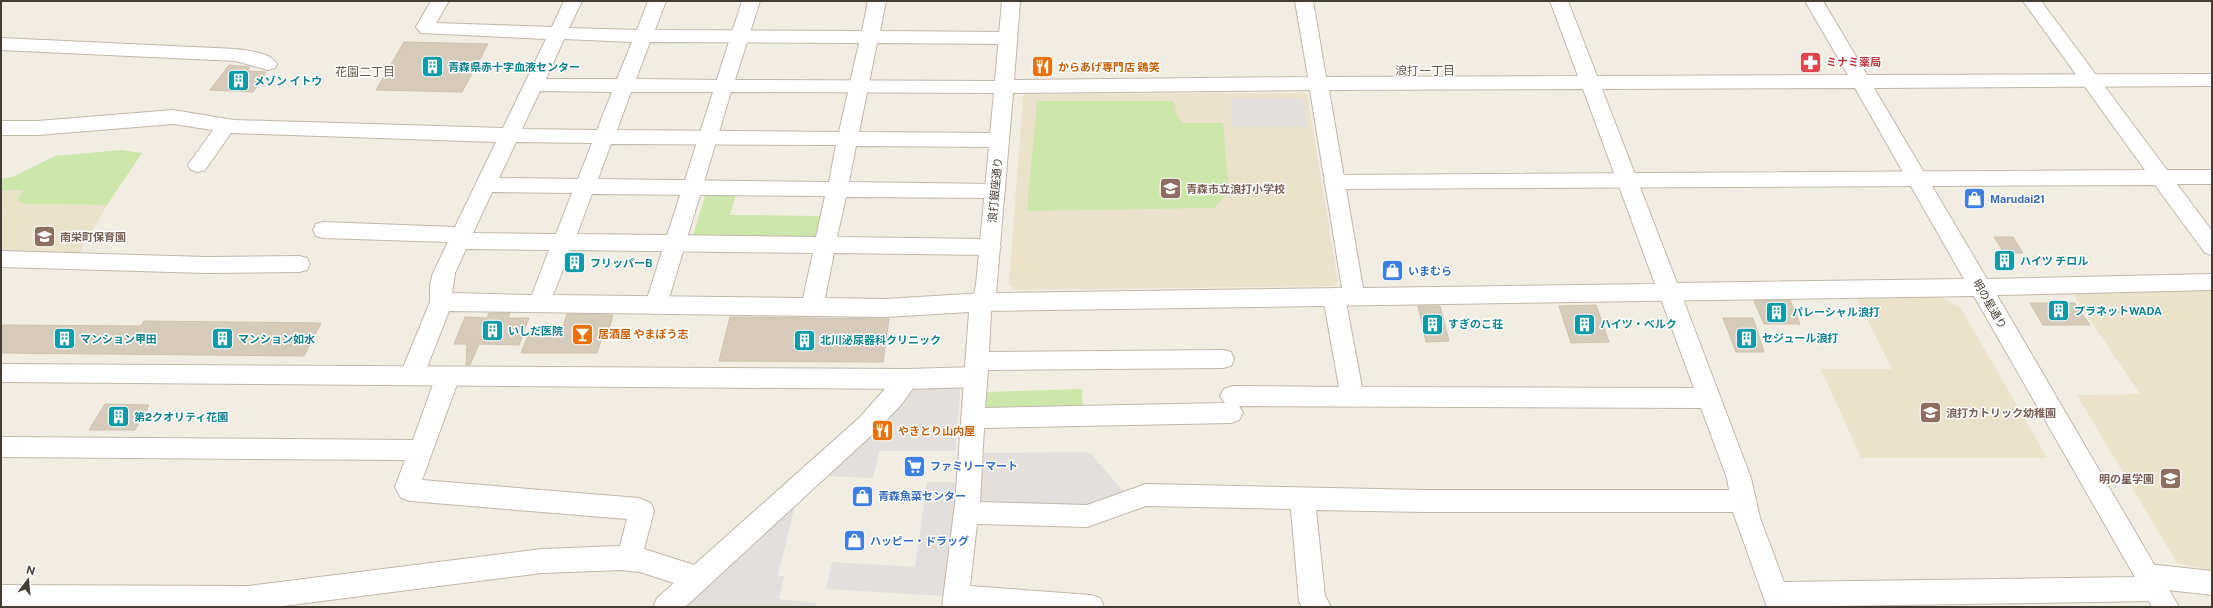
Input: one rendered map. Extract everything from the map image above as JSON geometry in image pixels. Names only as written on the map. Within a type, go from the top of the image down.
[{"type":"street","points":[[440,1],[425,28],[644,36],[1008,38]]},
{"type":"street","points":[[412,375],[441,302],[442,280],[460,238],[573,1]]},
{"type":"street","points":[[539,304],[657,1]]},
{"type":"street","points":[[656,305],[673,244],[751,1]]},
{"type":"street","points":[[812,308],[877,1]]},
{"type":"street","name":"浪打銀座通り","points":[[956,602],[966,513],[980,312],[983,302],[990,247],[1011,1]]},
{"type":"street","points":[[1304,1],[1334,182],[1352,396]]},
{"type":"street","points":[[1560,1],[1626,180],[1710,398],[1738,478],[1747,518],[1778,600],[2157,590],[2212,583]]},
{"type":"street","name":"明の星通り","points":[[1814,1],[2157,590]]},
{"type":"street","points":[[2032,1],[2159,177],[2212,247]]},
{"type":"street","points":[[1,44],[223,54],[247,56],[268,64]]},
{"type":"street","points":[[533,85],[1004,86],[2212,80]]},
{"type":"street","points":[[1,128],[38,128],[162,117],[226,126],[510,134],[707,138],[999,140]]},
{"type":"street","points":[[198,165],[226,126]]},
{"type":"street","points":[[1334,182],[2212,177]]},
{"type":"street","points":[[486,185],[994,192]]},
{"type":"street","points":[[323,230],[563,242],[990,247]]},
{"type":"street","points":[[1,259],[206,265],[299,264]]},
{"type":"street","points":[[441,302],[886,308],[983,302],[1980,287],[2212,282]]},
{"type":"street","points":[[1,373],[908,379],[976,369],[1223,359]]},
{"type":"street","points":[[448,376],[407,487],[410,490],[464,492],[551,503],[639,509],[642,511],[630,558]]},
{"type":"street","points":[[666,607],[867,425],[892,399],[908,379]]},
{"type":"street","points":[[973,418],[1232,405],[1352,396],[1710,398]]},
{"type":"street","points":[[1,447],[420,450]]},
{"type":"street","points":[[966,513],[1087,516],[1146,495],[1302,499],[1742,501]]},
{"type":"street","points":[[1302,499],[1312,601],[1318,607]]},
{"type":"street","points":[[1,597],[246,602],[542,561],[630,558],[698,578]]},
{"type":"street","points":[[956,602],[1091,607]]},
{"type":"shaded area","name":"青森市立浪打小学校","points":[[1307,93],[1338,282],[1335,286],[1015,290],[1009,284],[1023,97],[1026,94]]},
{"type":"shaded area","points":[[1230,98],[1303,98],[1307,127],[1233,127]]},
{"type":"shaded area","name":"南栄町保育園","points":[[23,190],[25,204],[107,205],[77,257],[1,256],[1,217],[4,214],[1,211],[1,191]]},
{"type":"shaded area","name":"明の星学園","points":[[2212,289],[2212,570],[2177,563],[2077,395],[2140,394],[2071,291]]},
{"type":"shaded area","name":"浪打カトリック幼稚園","points":[[1938,296],[1961,308],[2047,458],[1861,458],[1821,369],[1892,369],[1856,297]]},
{"type":"shaded area","points":[[961,385],[955,451],[879,451],[873,478],[823,476],[915,386]]},
{"type":"shaded area","points":[[1086,452],[1091,454],[1125,493],[1086,511],[979,508],[984,453]]},
{"type":"shaded area","points":[[927,482],[958,482],[944,596],[826,589],[832,562],[915,567]]},
{"type":"shaded area","points":[[797,497],[778,576],[784,576],[779,599],[817,603],[816,607],[677,607]]},
{"type":"green space","points":[[1037,101],[1174,101],[1177,116],[1183,123],[1223,123],[1229,192],[1214,208],[1027,211]]},
{"type":"green space","points":[[121,150],[142,153],[107,205],[25,204],[17,200],[23,190],[1,191],[1,179],[12,177],[55,156]]},
{"type":"green space","points":[[706,193],[736,194],[730,215],[825,216],[820,241],[696,240],[693,235]]},
{"type":"green space","points":[[1082,389],[1083,412],[985,414],[985,392]]},
{"type":"building","name":"青森県赤十字血液センター","points":[[404,42],[488,44],[462,92],[376,90]]},
{"type":"building","name":"メゾン イトウ","points":[[229,65],[250,67],[247,71],[266,72],[253,92],[210,90]]},
{"type":"building","points":[[1994,237],[2013,237],[2023,253],[2004,253]]},
{"type":"building","name":"パレーシャル浪打","points":[[1790,300],[1800,324],[1764,324],[1754,301]]},
{"type":"building","name":"プラネットWADA","points":[[2030,303],[2075,303],[2090,325],[2043,325]]},
{"type":"building","name":"ハイツ・ベルク","points":[[1596,305],[1609,342],[1571,343],[1559,306]]},
{"type":"building","name":"すぎのこ荘","points":[[1418,306],[1440,306],[1449,341],[1426,342]]},
{"type":"building","name":"いしだ医院","points":[[489,313],[510,313],[508,318],[529,318],[519,345],[479,344],[470,365],[466,365],[467,344],[454,344],[465,317],[487,318]]},
{"type":"building","name":"居酒屋 やまぼう志","points":[[567,314],[613,315],[608,332],[604,332],[597,353],[521,353],[529,333],[561,333]]},
{"type":"building","name":"北川泌尿器科クリニック","points":[[730,317],[889,319],[883,362],[719,361]]},
{"type":"building","name":"セジュール浪打","points":[[1723,318],[1753,318],[1764,352],[1736,352]]},
{"type":"building","name":"マンション如水","points":[[144,321],[321,323],[304,356],[1,353],[1,325],[141,326]]},
{"type":"building","name":"第2クオリティ花園","points":[[105,404],[149,405],[135,430],[89,430]]},
{"type":"place","name":"ミナミ薬局","points":[[1811,62]]},
{"type":"place","name":"青森県赤十字血液センター","points":[[433,67]]},
{"type":"place","name":"からあげ専門店 鶏笑","points":[[1042,67]]},
{"type":"place","name":"メゾン イトウ","points":[[239,81]]},
{"type":"place","name":"青森市立浪打小学校","points":[[1170,189]]},
{"type":"place","name":"Marudai21","points":[[1974,199]]},
{"type":"place","name":"南栄町保育園","points":[[45,237]]},
{"type":"place","name":"ハイツ チロル","points":[[2004,261]]},
{"type":"place","name":"フリッパーB","points":[[574,263]]},
{"type":"place","name":"いまむら","points":[[1392,271]]},
{"type":"place","name":"プラネットWADA","points":[[2058,311]]},
{"type":"place","name":"パレーシャル浪打","points":[[1777,312]]},
{"type":"place","name":"すぎのこ荘","points":[[1433,324]]},
{"type":"place","name":"ハイツ・ベルク","points":[[1584,324]]},
{"type":"place","name":"いしだ医院","points":[[492,331]]},
{"type":"place","name":"居酒屋 やまぼう志","points":[[582,334]]},
{"type":"place","name":"セジュール浪打","points":[[1746,338]]},
{"type":"place","name":"マンション甲田","points":[[65,339]]},
{"type":"place","name":"マンション如水","points":[[223,339]]},
{"type":"place","name":"北川泌尿器科クリニック","points":[[805,340]]},
{"type":"place","name":"浪打カトリック幼稚園","points":[[1931,413]]},
{"type":"place","name":"第2クオリティ花園","points":[[119,417]]},
{"type":"place","name":"やきとり山内屋","points":[[883,431]]},
{"type":"place","name":"ファミリーマート","points":[[915,466]]},
{"type":"place","name":"明の星学園","points":[[2170,479]]},
{"type":"place","name":"青森魚菜センター","points":[[863,496]]},
{"type":"place","name":"ハッピー・ドラッグ","points":[[854,541]]},
{"type":"district","name":"浪打一丁目","points":[[1425,71]]},
{"type":"district","name":"花園二丁目","points":[[365,72]]}]
